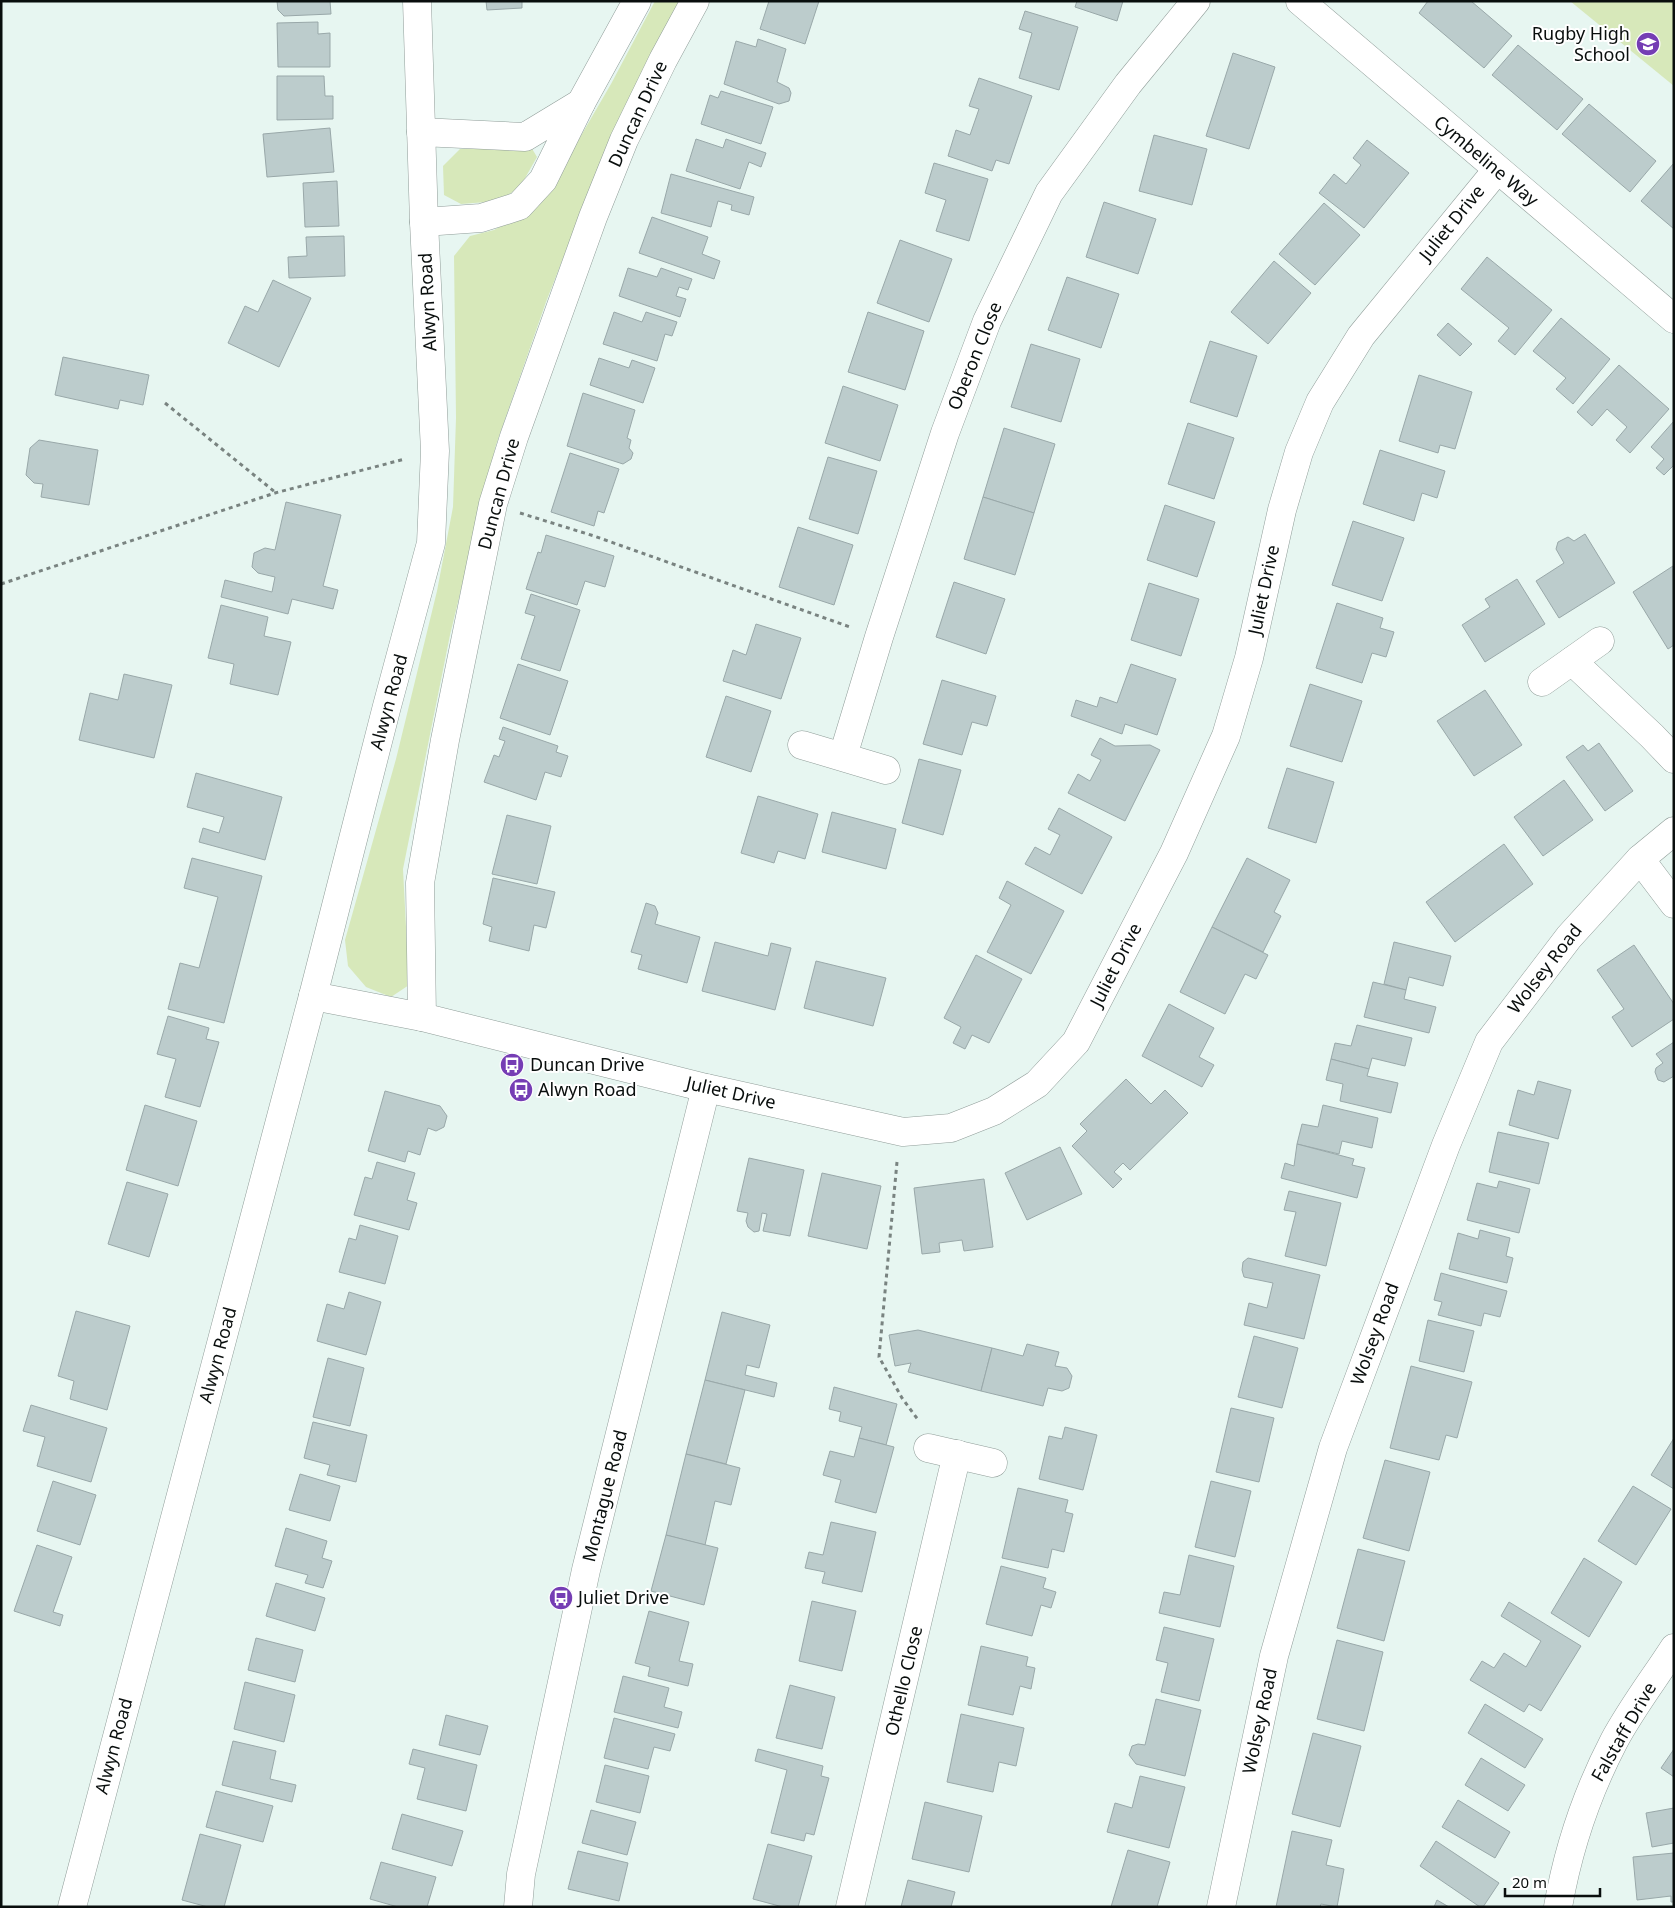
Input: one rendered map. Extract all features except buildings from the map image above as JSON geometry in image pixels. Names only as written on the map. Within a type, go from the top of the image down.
[{"type":"street","name":"Alwyn Road","points":[[72,1907],[431,543],[435,452],[424,222],[417,1]]},
{"type":"street","points":[[424,222],[481,218],[519,206],[543,180],[581,103],[637,1]]},
{"type":"street","name":"Duncan Drive","points":[[422,1017],[420,883],[445,740],[493,504],[517,428],[597,208],[629,131],[663,60],[695,1]]},
{"type":"street","name":"Oberon Close","points":[[843,756],[879,637],[945,433],[987,321],[1049,193],[1128,84],[1196,1]]},
{"type":"street","name":"Cymbeline Way","points":[[1300,1],[1674,320]]},
{"type":"street","points":[[421,132],[525,137],[581,103]]},
{"type":"street","name":"Juliet Drive","points":[[313,996],[422,1017],[706,1088],[904,1132],[951,1128],[994,1111],[1038,1084],[1076,1042],[1174,853],[1226,736],[1249,658],[1282,510],[1298,452],[1320,402],[1361,336],[1497,170]]},
{"type":"street","points":[[1542,682],[1600,641]]},
{"type":"street","points":[[1572,661],[1674,759]]},
{"type":"street","points":[[802,745],[886,770]]},
{"type":"street","name":"Wolsey Road","points":[[1221,1907],[1274,1656],[1333,1448],[1446,1145],[1489,1042],[1569,937],[1640,859],[1674,831]]},
{"type":"street","points":[[1640,859],[1674,904]]},
{"type":"street","name":"Montague Road","points":[[518,1907],[521,1874],[586,1570],[706,1088]]},
{"type":"street","points":[[928,1448],[993,1463]]},
{"type":"street","name":"Othello Close","points":[[850,1907],[957,1454]]},
{"type":"street","name":"Falstaff Drive","points":[[1558,1907],[1565,1868],[1588,1796],[1615,1740],[1674,1648]]},
{"type":"path","points":[[165,403],[275,493]]},
{"type":"path","points":[[1,584],[275,493],[435,452]]},
{"type":"path","points":[[493,504],[594,536],[879,637]]},
{"type":"path","points":[[904,1132],[896,1165],[879,1357],[902,1398],[919,1422],[928,1448]]},
{"type":"green space","points":[[655,1],[680,1],[601,161],[546,302],[496,445],[450,635],[403,869],[409,985],[391,997],[366,987],[348,966],[345,940],[396,759],[437,591],[453,507],[456,418],[454,256],[470,236],[494,230],[529,210],[550,189],[611,84]]},
{"type":"green space","name":"Rugby High School","points":[[1570,1],[1674,1],[1674,86]]},
{"type":"green space","points":[[531,147],[537,157],[520,187],[499,201],[461,204],[444,195],[443,166],[460,149]]},
{"type":"place","name":"Rugby High School","points":[[1648,44]]},
{"type":"place","name":"Duncan Drive","points":[[512,1065]]},
{"type":"place","name":"Alwyn Road","points":[[521,1090]]},
{"type":"place","name":"Juliet Drive","points":[[561,1598]]}]
